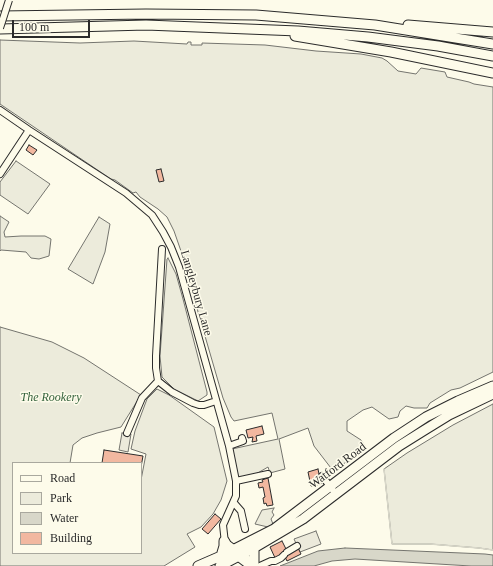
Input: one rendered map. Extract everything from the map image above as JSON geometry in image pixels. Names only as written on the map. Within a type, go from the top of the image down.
[{"type":"highway","points":[[0,16],[194,14],[256,15],[375,25],[493,44]]},
{"type":"highway","points":[[375,25],[416,25],[493,32]]},
{"type":"highway","points":[[0,29],[146,26],[262,29],[368,37],[438,46],[493,56]]},
{"type":"highway","points":[[262,29],[292,36],[391,52],[493,72]]},
{"type":"highway","name":"Watford Road","points":[[198,566],[221,556],[254,548],[303,519],[333,490],[394,438],[426,417],[493,386]]},
{"type":"highway","name":"Watford Road","points":[[220,566],[236,553],[417,434],[449,415],[493,394]]},
{"type":"highway","points":[[221,556],[224,546],[224,539]]},
{"type":"highway","points":[[254,548],[254,566]]},
{"type":"street","points":[[0,29],[9,0]]},
{"type":"street","name":"Langleybury Lane","points":[[0,110],[126,192],[152,215],[171,247],[179,267],[229,446],[236,481],[236,496],[234,503],[223,525],[224,539]]},
{"type":"street","points":[[0,174],[29,130]]},
{"type":"street","points":[[162,249],[162,302],[156,362],[158,382],[192,403],[204,405],[216,401]]},
{"type":"street","points":[[127,433],[142,398],[158,382]]},
{"type":"street","points":[[229,446],[243,441],[242,438]]},
{"type":"street","points":[[236,481],[268,474]]},
{"type":"street","points":[[322,476],[333,490]]},
{"type":"street","points":[[234,503],[241,511],[246,529]]},
{"type":"street","points":[[224,539],[249,566]]},
{"type":"street","points":[[260,566],[281,558],[297,546]]},
{"type":"street","points":[[236,553],[250,561],[254,566]]},
{"type":"green space","points":[[0,40],[80,43],[134,41],[187,44],[188,42],[191,42],[191,45],[202,45],[202,43],[265,45],[316,51],[361,54],[382,58],[398,71],[416,74],[421,68],[445,72],[447,77],[493,87],[493,372],[460,388],[451,390],[430,403],[427,408],[414,408],[406,406],[400,411],[398,417],[389,419],[372,407],[363,410],[347,421],[347,431],[361,440],[365,446],[334,472],[314,446],[308,428],[279,439],[285,469],[270,473],[268,467],[256,474],[238,478],[232,449],[278,439],[272,413],[234,421],[231,417],[223,398],[198,312],[190,277],[174,231],[167,217],[140,197],[136,192],[133,193],[115,180],[111,179],[0,104]]},
{"type":"green space","points":[[16,161],[50,184],[28,214],[0,195],[0,182]]},
{"type":"green space","points":[[0,216],[9,222],[4,232],[5,237],[45,236],[51,239],[49,256],[39,259],[31,258],[26,252],[0,251]]},
{"type":"green space","points":[[99,217],[110,224],[105,252],[93,284],[68,269]]},
{"type":"green space","points":[[168,258],[176,274],[207,392],[207,395],[198,401],[174,389],[162,377],[160,356]]},
{"type":"green space","name":"The Rookery","points":[[0,327],[52,342],[84,358],[141,395],[121,427],[82,438],[73,445],[70,462],[12,462],[12,554],[142,554],[142,475],[146,454],[131,449],[135,431],[147,399],[157,389],[169,395],[214,427],[227,481],[221,500],[213,514],[201,527],[187,534],[195,547],[164,566],[0,566]]},
{"type":"green space","points":[[493,404],[493,550],[430,544],[392,544],[384,469],[453,425]]},
{"type":"green space","points":[[274,508],[272,512],[274,515],[271,519],[273,524],[268,527],[255,524],[262,510]]},
{"type":"shaded area","points":[[122,433],[131,434],[128,452],[119,450]]},
{"type":"shaded area","points":[[316,531],[321,544],[300,552],[294,539]]},
{"type":"water","points":[[345,548],[485,554],[493,555],[493,566],[355,559],[332,561],[314,566],[280,566],[318,551]]},
{"type":"building","points":[[29,145],[37,150],[33,155],[26,150]]},
{"type":"building","points":[[161,169],[164,181],[159,182],[156,170]]},
{"type":"building","points":[[262,426],[264,434],[256,436],[257,441],[252,442],[253,437],[248,438],[246,430]]},
{"type":"building","points":[[104,450],[143,456],[142,462],[102,462]]},
{"type":"building","points":[[318,469],[321,484],[311,486],[308,472]]},
{"type":"building","points":[[268,478],[273,505],[267,506],[266,503],[264,504],[263,498],[265,497],[263,487],[259,488],[258,483],[263,482],[262,480]]},
{"type":"building","points":[[215,514],[221,519],[208,534],[202,529]]},
{"type":"building","points":[[282,541],[288,553],[298,548],[301,554],[287,561],[284,555],[276,560],[270,547]]},
{"type":"waterway","points":[[384,469],[392,544],[430,544],[493,550]]}]
